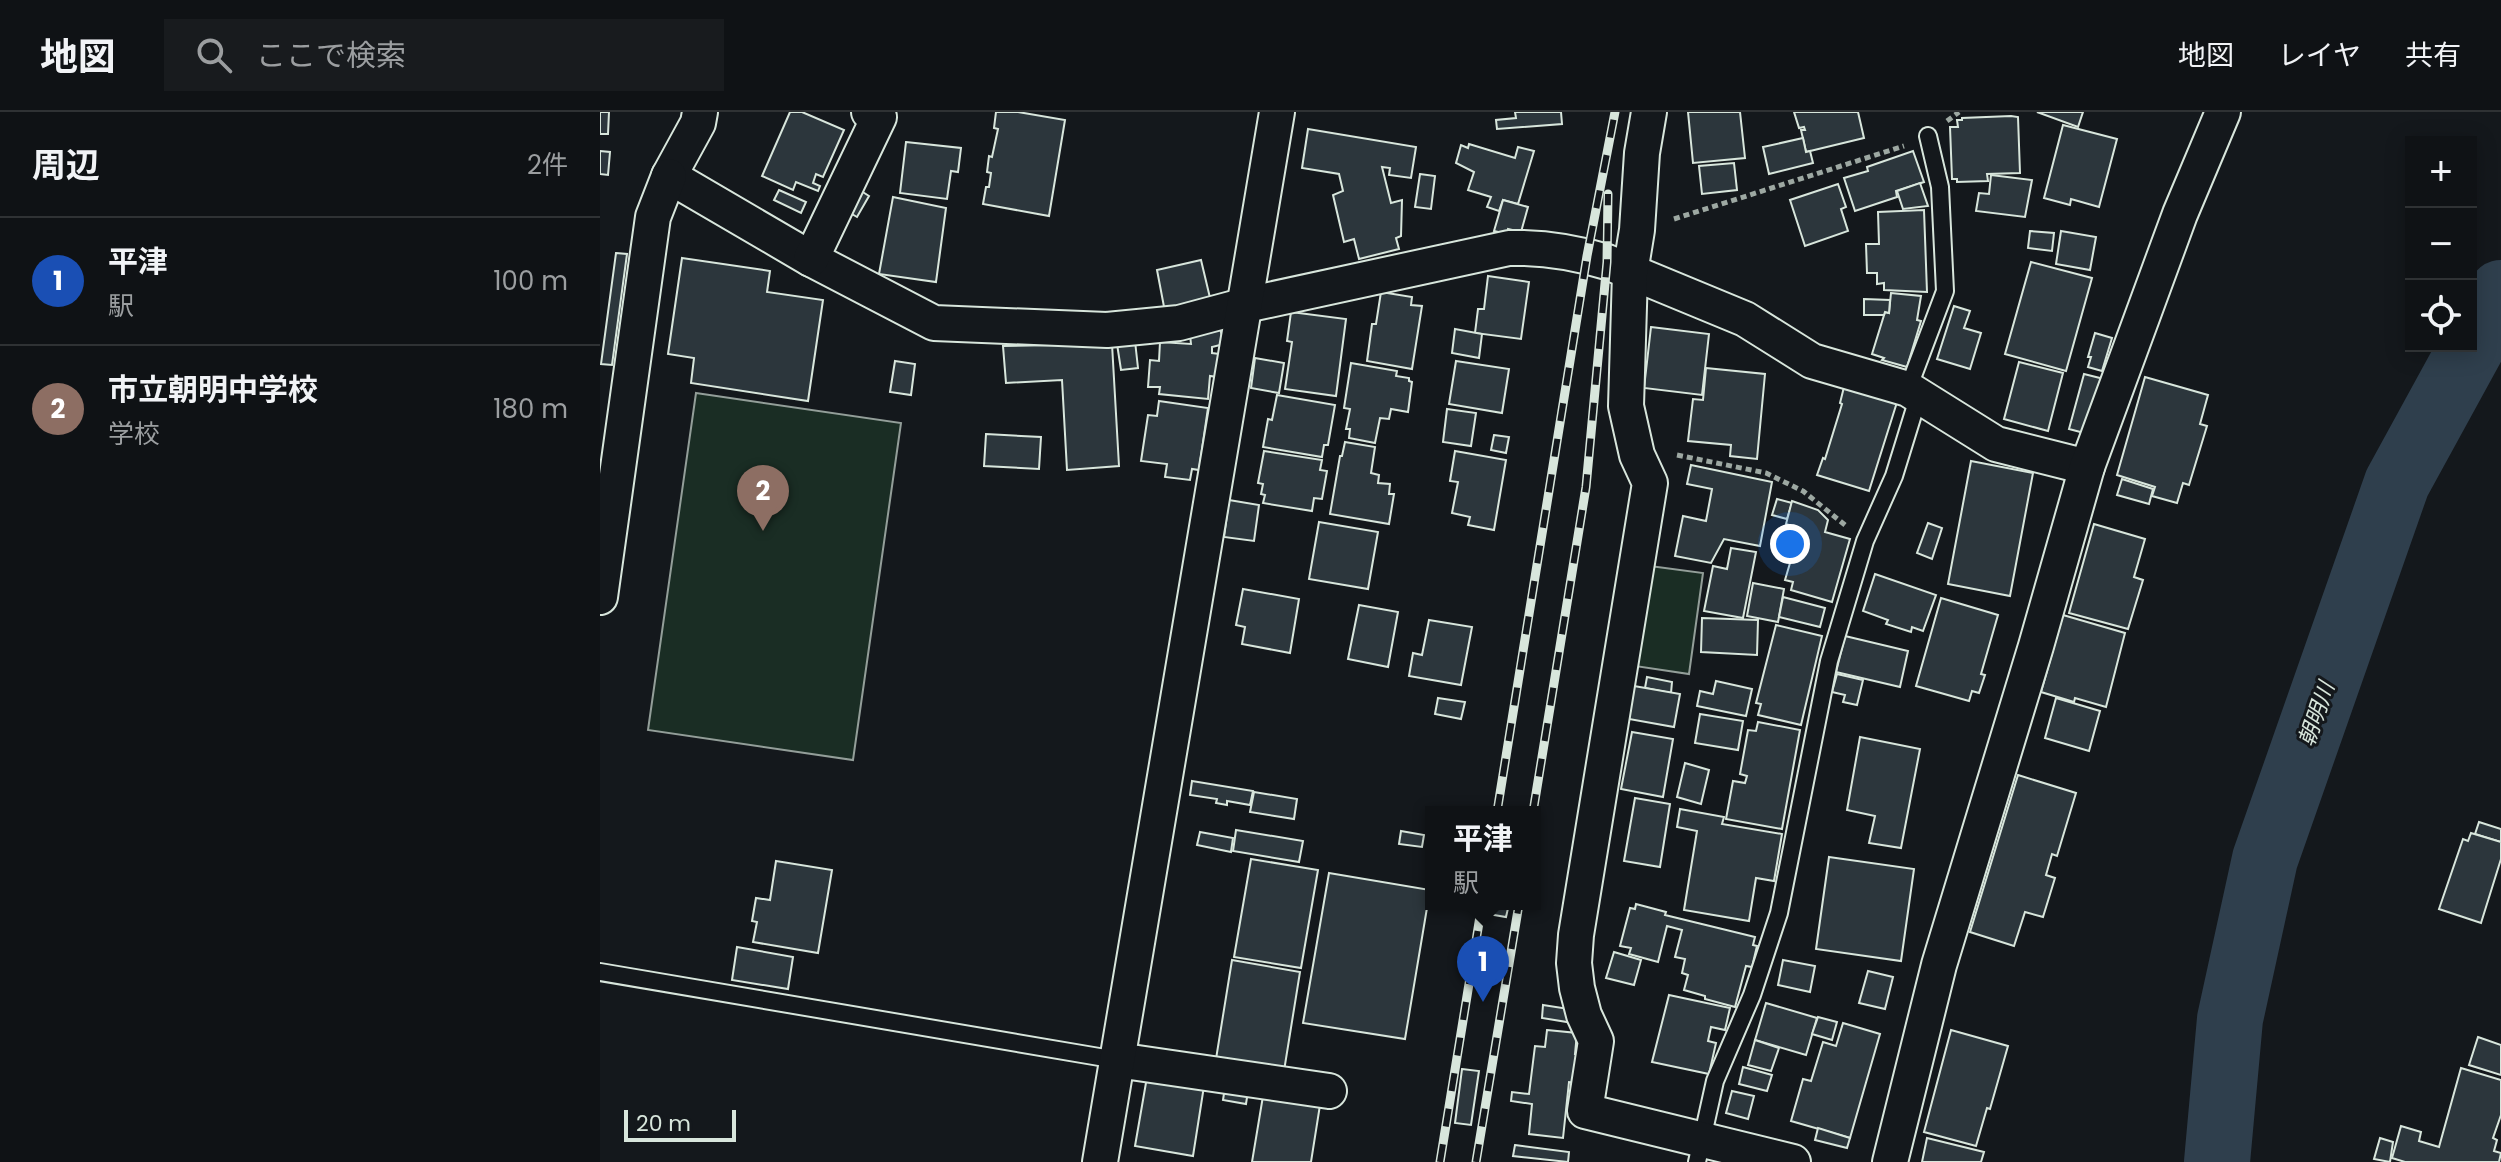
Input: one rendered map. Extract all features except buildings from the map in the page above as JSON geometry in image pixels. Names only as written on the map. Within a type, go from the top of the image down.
[{"type":"street","points":[[600,597],[653,217],[669,176],[698,123],[700,112]]},
{"type":"street","points":[[811,259],[879,117],[869,112]]},
{"type":"street","points":[[1100,1162],[1277,112]]},
{"type":"street","points":[[1649,112],[1630,273],[1626,406],[1637,455],[1650,483],[1576,935],[1574,963],[1577,988],[1584,1015],[1596,1041],[1585,1111],[1700,1151],[1793,1162]]},
{"type":"street","points":[[1890,1162],[1939,965],[2087,467],[2180,214],[2223,112]]},
{"type":"street","points":[[669,176],[811,259],[934,323],[1107,330],[1179,323],[1246,305],[1509,248],[1542,247],[1587,256],[1745,319],[1812,361],[1914,392],[1996,444],[2087,467]]},
{"type":"street","points":[[1117,1060],[1329,1091]]},
{"type":"lane","points":[[1700,1151],[1715,1081],[1752,995],[1779,913],[1829,661],[1865,541],[1894,476],[1914,392],[1945,291],[1940,187],[1928,136]]},
{"type":"lane","points":[[600,972],[1117,1060]]},
{"type":"path","points":[[1637,230],[1904,146],[1928,136],[1959,112]]},
{"type":"path","points":[[1637,455],[1675,454],[1766,473],[1803,491],[1865,541]]},
{"type":"green space","points":[[696,393],[901,423],[853,760],[648,730]]},
{"type":"green space","points":[[1650,566],[1703,573],[1689,674],[1635,666]]},
{"type":"waterway","name":"朝明川","points":[[2217,1162],[2230,1019],[2265,859],[2397,483],[2501,293]]},
{"type":"railway","points":[[1498,806],[1587,256],[1615,112]]},
{"type":"railway","points":[[1534,806],[1586,487],[1607,262],[1608,194]]},
{"type":"railway","points":[[1440,1162],[1481,910]]},
{"type":"railway","points":[[1476,1162],[1518,910]]},
{"type":"place","name":"市立朝明中学校","points":[[763,531]]},
{"type":"place","name":"平津","points":[[1483,1002]]}]
